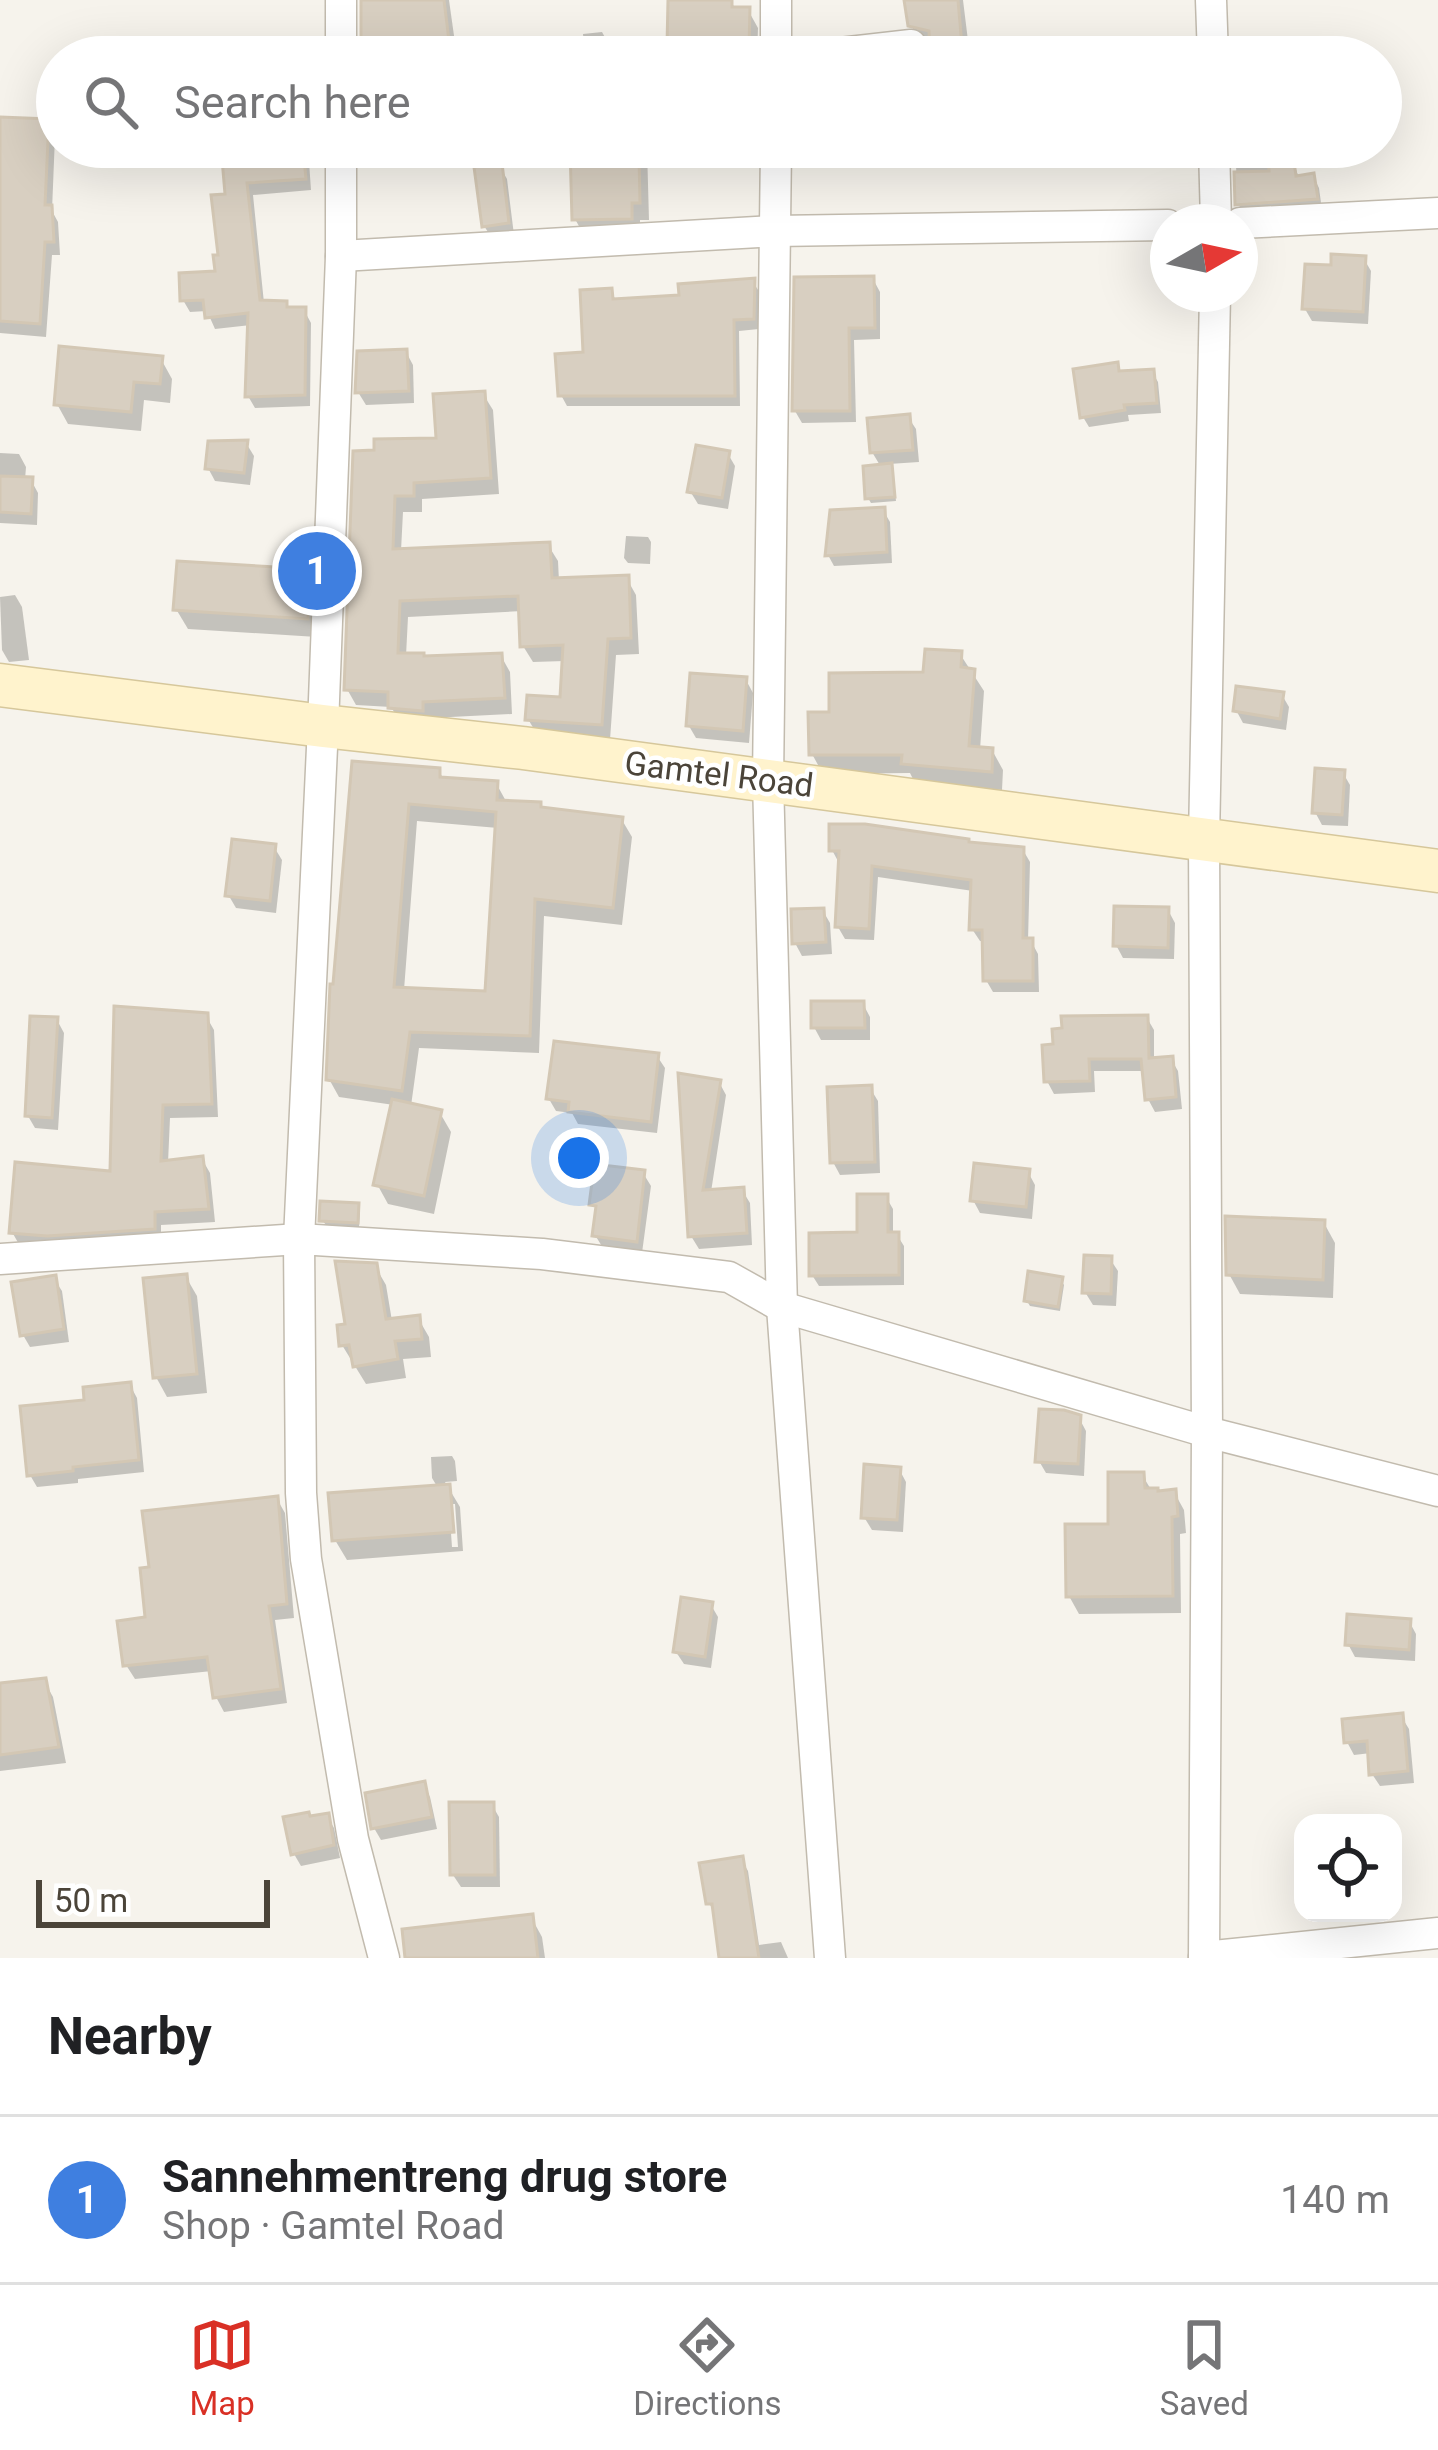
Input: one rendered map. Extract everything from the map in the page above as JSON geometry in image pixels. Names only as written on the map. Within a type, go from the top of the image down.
[{"type":"street","points":[[341,0],[341,36]]},
{"type":"street","points":[[776,0],[776,36]]},
{"type":"street","points":[[1211,0],[1212,36]]},
{"type":"street","points":[[341,168],[323,727],[298,1239],[301,1493],[307,1559],[353,1839],[384,1958]]},
{"type":"street","points":[[776,168],[768,780],[782,1307],[830,1958]]},
{"type":"street","points":[[1215,168],[1216,204]]},
{"type":"street","points":[[1258,222],[1438,213]]},
{"type":"street","points":[[341,256],[775,231],[1150,225]]},
{"type":"street","points":[[1215,312],[1204,839],[1204,1958],[1438,1933]]},
{"type":"street","name":"Gamtel Road","points":[[0,685],[523,748],[1438,871]]},
{"type":"street","points":[[0,1259],[298,1239],[542,1254],[729,1277],[782,1307],[1207,1432],[1438,1490]]},
{"type":"building","points":[[361,0],[444,0],[448,36],[361,36]]},
{"type":"building","points":[[668,0],[732,0],[732,7],[750,7],[749,36],[667,36]]},
{"type":"building","points":[[904,0],[958,0],[961,36],[929,36],[929,31],[908,26]]},
{"type":"building","points":[[0,117],[36,118],[36,168],[47,168],[45,205],[52,205],[54,242],[45,242],[40,324],[0,321]]},
{"type":"building","points":[[223,168],[305,168],[306,179],[247,183],[260,300],[306,307],[305,395],[245,397],[248,313],[205,318],[203,300],[180,301],[179,273],[215,271],[213,255],[218,255],[211,195],[225,194]]},
{"type":"building","points":[[474,168],[503,168],[509,223],[482,227]]},
{"type":"building","points":[[571,168],[639,168],[640,203],[632,203],[632,219],[572,220]]},
{"type":"building","points":[[1295,168],[1296,176],[1314,173],[1318,199],[1235,204],[1234,172]]},
{"type":"building","points":[[1331,254],[1366,256],[1363,312],[1302,309],[1305,264],[1331,265]]},
{"type":"building","points":[[874,276],[875,328],[849,328],[850,411],[792,411],[794,277]]},
{"type":"building","points":[[755,278],[754,319],[734,320],[735,396],[558,396],[555,354],[583,352],[580,290],[612,288],[613,299],[679,295],[678,284]]},
{"type":"building","points":[[59,346],[163,356],[160,384],[134,382],[131,412],[54,405]]},
{"type":"building","points":[[407,349],[409,391],[355,393],[357,351]]},
{"type":"building","points":[[1118,362],[1119,371],[1154,369],[1157,403],[1124,405],[1125,410],[1080,418],[1073,369]]},
{"type":"building","points":[[485,391],[491,478],[414,483],[414,496],[395,496],[393,549],[550,542],[552,578],[629,575],[631,638],[608,639],[602,725],[525,720],[527,695],[560,697],[563,645],[520,647],[518,596],[400,601],[398,653],[502,653],[505,698],[423,702],[423,711],[388,708],[388,692],[344,690],[353,451],[374,450],[374,439],[436,438],[433,394]]},
{"type":"building","points":[[910,414],[913,450],[870,453],[867,418]]},
{"type":"building","points":[[248,440],[244,473],[205,469],[208,441]]},
{"type":"building","points":[[696,445],[730,451],[722,498],[687,492]]},
{"type":"building","points":[[892,463],[895,497],[865,499],[863,466]]},
{"type":"building","points":[[0,476],[33,477],[31,514],[0,512]]},
{"type":"building","points":[[885,507],[887,552],[825,556],[830,510]]},
{"type":"building","points":[[177,561],[309,569],[308,619],[173,610]]},
{"type":"building","points":[[925,649],[962,651],[961,667],[975,669],[969,746],[993,748],[992,772],[901,764],[902,755],[809,755],[808,712],[829,712],[829,673],[923,672]]},
{"type":"building","points":[[690,673],[747,677],[743,731],[686,726]]},
{"type":"building","points":[[1236,686],[1284,692],[1280,719],[1233,711]]},
{"type":"building","points":[[352,761],[440,768],[440,777],[498,781],[497,800],[541,802],[541,807],[623,817],[613,908],[535,899],[530,1036],[410,1032],[402,1091],[326,1080]],"holes":[[[409,804],[496,812],[485,991],[394,987]]]},
{"type":"building","points":[[1315,768],[1345,770],[1342,815],[1312,813]]},
{"type":"building","points":[[829,824],[865,824],[1024,847],[1023,938],[1033,938],[1033,981],[983,981],[982,930],[969,930],[971,880],[872,866],[869,929],[835,927],[839,851],[829,851]]},
{"type":"building","points":[[232,839],[276,844],[270,901],[225,896]]},
{"type":"building","points":[[1114,906],[1169,907],[1168,948],[1113,946]]},
{"type":"building","points":[[824,908],[826,942],[792,944],[791,909]]},
{"type":"building","points":[[811,1001],[864,1001],[865,1028],[811,1028]]},
{"type":"building","points":[[114,1006],[208,1013],[212,1104],[163,1105],[161,1161],[203,1156],[209,1209],[155,1212],[155,1229],[47,1236],[9,1233],[15,1162],[110,1171]]},
{"type":"building","points":[[1148,1015],[1149,1058],[1173,1056],[1176,1097],[1145,1100],[1141,1059],[1089,1059],[1090,1081],[1044,1082],[1042,1045],[1053,1044],[1052,1029],[1062,1028],[1061,1016]]},
{"type":"building","points":[[30,1016],[58,1017],[52,1118],[25,1116]]},
{"type":"building","points":[[554,1041],[659,1053],[651,1122],[568,1112],[569,1102],[546,1099]]},
{"type":"building","points":[[678,1073],[721,1080],[703,1190],[744,1187],[747,1233],[688,1237]]},
{"type":"building","points":[[872,1085],[875,1162],[830,1163],[827,1087]]},
{"type":"building","points":[[392,1099],[442,1110],[424,1196],[373,1185]]},
{"type":"building","points":[[974,1163],[1030,1169],[1026,1207],[970,1201]]},
{"type":"building","points":[[602,1165],[645,1170],[637,1242],[592,1236],[593,1175],[601,1176]]},
{"type":"building","points":[[857,1194],[888,1194],[888,1232],[899,1232],[899,1275],[809,1276],[809,1233],[857,1232]]},
{"type":"building","points":[[320,1201],[359,1203],[358,1223],[319,1221]]},
{"type":"building","points":[[1225,1216],[1325,1220],[1323,1280],[1226,1275]]},
{"type":"building","points":[[1084,1255],[1112,1256],[1111,1294],[1082,1293]]},
{"type":"building","points":[[335,1261],[377,1263],[386,1319],[420,1315],[422,1339],[395,1341],[398,1359],[353,1367],[349,1345],[339,1346],[337,1325],[345,1324]]},
{"type":"building","points":[[1028,1271],[1063,1277],[1058,1307],[1024,1301]]},
{"type":"building","points":[[187,1274],[197,1374],[153,1378],[143,1278]]},
{"type":"building","points":[[56,1275],[64,1329],[20,1336],[11,1282]]},
{"type":"building","points":[[131,1382],[139,1460],[27,1476],[20,1406],[84,1400],[83,1387]]},
{"type":"building","points":[[1039,1409],[1081,1415],[1078,1464],[1035,1462]]},
{"type":"building","points":[[864,1464],[901,1467],[897,1520],[861,1518]]},
{"type":"building","points":[[1108,1472],[1144,1472],[1145,1488],[1176,1489],[1173,1596],[1066,1597],[1065,1524],[1108,1524]]},
{"type":"building","points":[[450,1484],[454,1532],[332,1541],[328,1493]]},
{"type":"building","points":[[278,1496],[287,1604],[269,1606],[281,1689],[213,1698],[207,1657],[123,1666],[117,1621],[145,1617],[140,1568],[149,1567],[142,1511]]},
{"type":"building","points":[[681,1597],[713,1602],[705,1657],[673,1652]]},
{"type":"building","points":[[1347,1614],[1411,1619],[1409,1650],[1345,1645]]},
{"type":"building","points":[[46,1678],[59,1747],[0,1755],[0,1683]]},
{"type":"building","points":[[1403,1713],[1408,1771],[1369,1775],[1367,1741],[1344,1743],[1342,1719]]},
{"type":"building","points":[[425,1781],[432,1817],[371,1829],[365,1793]]},
{"type":"building","points":[[449,1802],[494,1802],[495,1875],[450,1875]]},
{"type":"building","points":[[309,1812],[310,1816],[329,1813],[334,1845],[291,1855],[283,1817]]},
{"type":"building","points":[[743,1856],[759,1958],[719,1958],[712,1904],[706,1904],[699,1863]]},
{"type":"building","points":[[533,1914],[538,1958],[405,1958],[402,1929]]},
{"type":"place","name":"Sannehmentreng drug store","points":[[317,571]]}]
